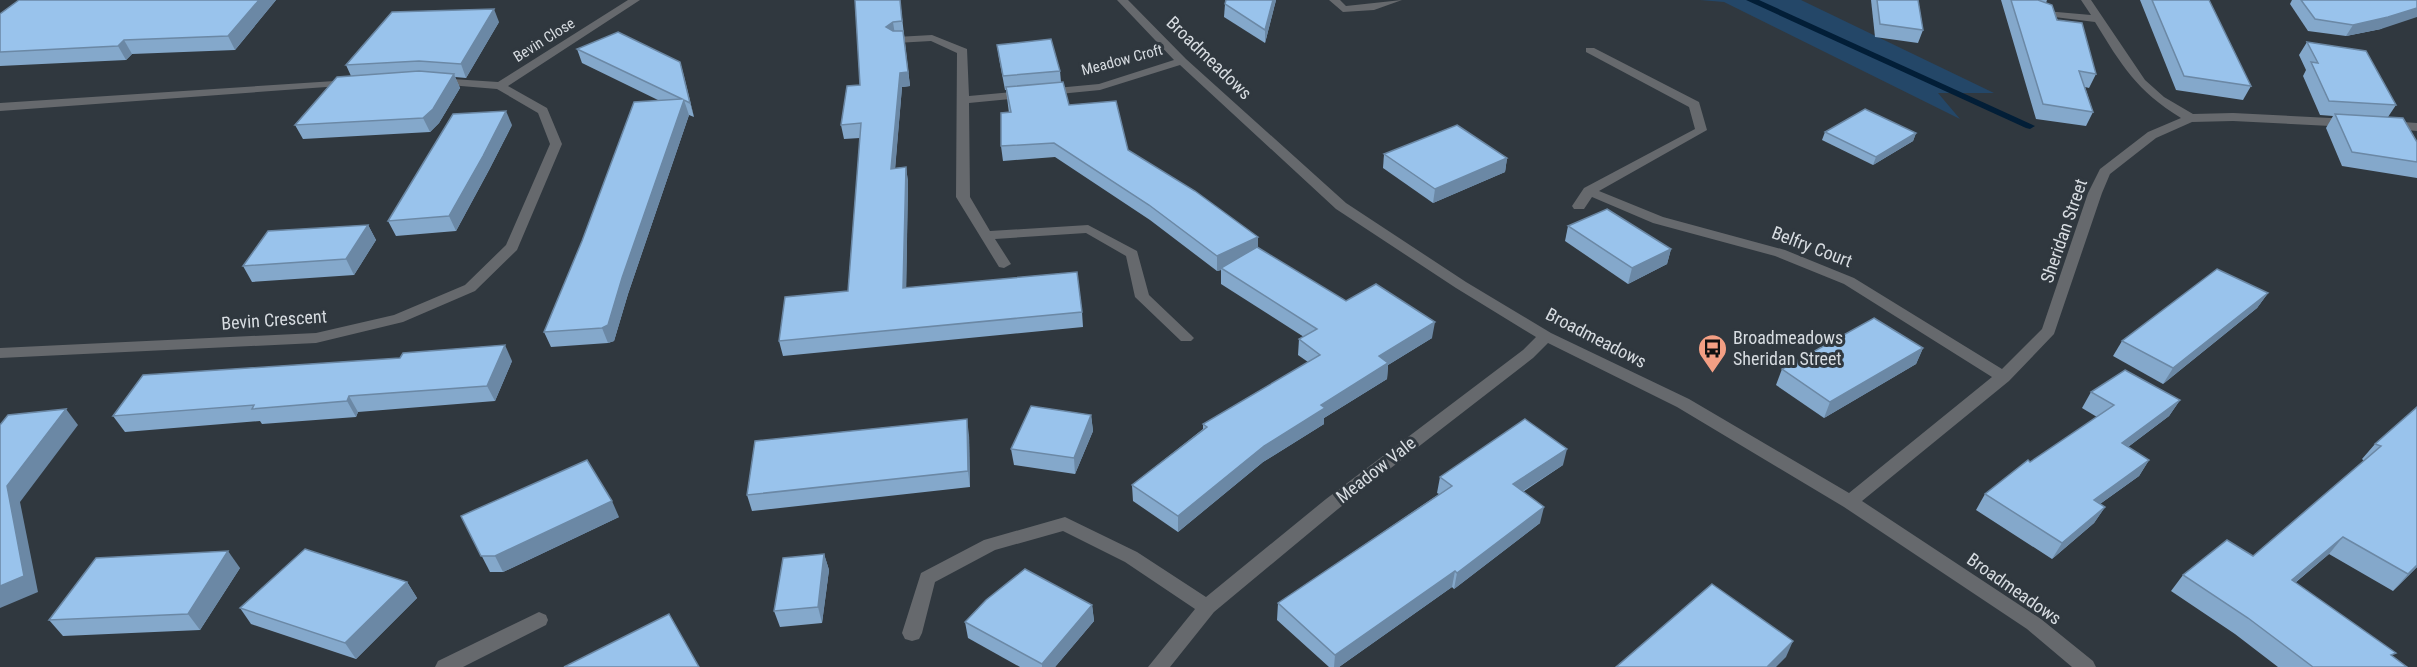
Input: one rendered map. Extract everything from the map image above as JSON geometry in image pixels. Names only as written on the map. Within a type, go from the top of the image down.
[{"type":"street","name":"Bevin Close","points":[[500,86],[635,0]]},
{"type":"street","name":"Broadmeadows","points":[[1122,0],[1182,61],[1341,206],[1461,285],[1546,336],[1683,403],[1850,502],[2034,624],[2086,667]]},
{"type":"street","points":[[1334,0],[1343,9],[1374,7],[1397,0]]},
{"type":"street","points":[[2086,0],[2100,19],[2113,44],[2151,92],[2190,118]]},
{"type":"street","points":[[2038,12],[2100,19]]},
{"type":"street","points":[[896,40],[932,38],[963,51],[963,197],[1004,264]]},
{"type":"street","points":[[1579,206],[1589,190],[1701,130],[1695,105],[1590,50]]},
{"type":"street","name":"Meadow Croft","points":[[964,100],[1100,87],[1182,61]]},
{"type":"street","name":"Bevin Crescent","points":[[0,353],[316,338],[398,319],[470,288],[512,247],[556,144],[543,111],[500,86],[425,80]]},
{"type":"street","points":[[0,107],[361,83]]},
{"type":"street","name":"Sheridan Street","points":[[1850,502],[2003,377],[2049,332],[2095,193],[2105,172],[2152,135],[2190,118],[2233,117],[2417,127]]},
{"type":"street","name":"Belfry Court","points":[[1589,190],[1658,220],[1780,253],[1849,281],[2003,377]]},
{"type":"street","points":[[988,235],[1088,229],[1132,254],[1142,297],[1186,338]]},
{"type":"street","name":"Meadow Vale","points":[[1158,667],[1207,607],[1332,504],[1528,354],[1546,336]]},
{"type":"street","points":[[912,633],[927,578],[990,545],[1065,524],[1131,557],[1207,607]]},
{"type":"street","points":[[445,667],[539,621]]},
{"type":"shaded area","points":[[1700,0],[1801,0],[1994,93],[1938,93],[1960,119],[1724,2]]},
{"type":"building","points":[[19,0],[259,0],[228,36],[124,40],[118,46],[0,52],[0,14]]},
{"type":"building","points":[[855,0],[900,0],[902,21],[893,22],[886,27],[893,31],[903,31],[908,72],[900,73],[891,169],[906,167],[903,288],[1077,272],[1082,312],[779,341],[785,297],[848,291],[861,123],[841,125],[847,86],[860,85]]},
{"type":"building","points":[[1226,0],[1273,0],[1265,30],[1225,4]]},
{"type":"building","points":[[1877,0],[1918,0],[1923,30],[1880,24]]},
{"type":"building","points":[[2011,0],[2038,0],[2052,5],[2057,20],[2082,23],[2096,74],[2079,71],[2093,112],[2043,104]]},
{"type":"building","points":[[2152,0],[2209,0],[2251,86],[2184,76]]},
{"type":"building","points":[[2301,0],[2417,0],[2417,8],[2353,25],[2315,19]]},
{"type":"building","points":[[494,9],[461,64],[419,61],[346,65],[392,12]]},
{"type":"building","points":[[618,32],[680,62],[690,103],[684,100],[608,325],[602,328],[544,332],[582,241],[634,102],[682,99],[577,49]]},
{"type":"building","points":[[1051,39],[1060,71],[1003,76],[997,45]]},
{"type":"building","points":[[2307,42],[2366,51],[2396,105],[2329,101],[2311,62],[2318,63]]},
{"type":"building","points":[[419,71],[454,74],[433,109],[423,118],[295,125],[337,77]]},
{"type":"building","points":[[1063,82],[1069,105],[1116,101],[1128,150],[1195,191],[1258,237],[1217,256],[1149,205],[1054,143],[1001,146],[1001,113],[1011,112],[1006,87]]},
{"type":"building","points":[[1865,109],[1916,133],[1876,157],[1825,132]]},
{"type":"building","points":[[506,111],[449,216],[388,221],[453,114]]},
{"type":"building","points":[[2335,114],[2403,118],[2417,142],[2417,162],[2352,152]]},
{"type":"building","points":[[1457,125],[1507,158],[1435,189],[1384,154]]},
{"type":"building","points":[[1607,209],[1671,249],[1632,268],[1568,226]]},
{"type":"building","points":[[368,225],[346,259],[243,266],[268,231]]},
{"type":"building","points":[[1257,247],[1346,301],[1376,284],[1435,322],[1379,356],[1388,363],[1321,405],[1325,408],[1264,446],[1178,516],[1132,485],[1207,427],[1203,424],[1320,355],[1299,339],[1317,329],[1221,268]]},
{"type":"building","points":[[2217,269],[2268,293],[2173,368],[2122,341]]},
{"type":"building","points":[[1874,318],[1923,348],[1830,402],[1782,369]]},
{"type":"building","points":[[505,345],[487,386],[349,396],[347,401],[252,409],[254,405],[113,416],[143,375],[400,358],[403,353]]},
{"type":"building","points":[[2125,370],[2180,400],[2122,443],[2149,460],[2094,500],[2105,507],[2062,543],[1985,494],[2028,460],[2030,462],[2114,405],[2091,392]]},
{"type":"building","points":[[1031,406],[1091,415],[1074,458],[1011,449]]},
{"type":"building","points":[[2417,407],[2417,565],[2408,574],[2343,537],[2292,580],[2396,653],[2391,655],[2407,667],[2313,667],[2248,618],[2183,575],[2227,540],[2253,556],[2381,446],[2375,444]]},
{"type":"building","points":[[66,409],[7,486],[24,576],[0,586],[0,425],[8,415]]},
{"type":"building","points":[[967,419],[968,471],[747,495],[755,441]]},
{"type":"building","points":[[1525,419],[1567,449],[1513,484],[1544,507],[1457,573],[1455,571],[1335,655],[1278,603],[1452,486],[1440,477]]},
{"type":"building","points":[[587,460],[612,501],[495,556],[481,556],[461,516]]},
{"type":"building","points":[[305,549],[407,582],[345,643],[240,608]]},
{"type":"building","points":[[228,551],[188,614],[49,620],[96,558]]},
{"type":"building","points":[[824,554],[818,607],[774,611],[783,558]]},
{"type":"building","points":[[1025,569],[1092,605],[1042,664],[965,622],[986,600]]},
{"type":"building","points":[[1712,584],[1793,641],[1767,667],[1616,667]]},
{"type":"building","points":[[669,614],[699,667],[564,667]]},
{"type":"waterway","points":[[1751,0],[2030,126]]},
{"type":"place","name":"Broadmeadows Sheridan Street","points":[[1712,374]]}]
